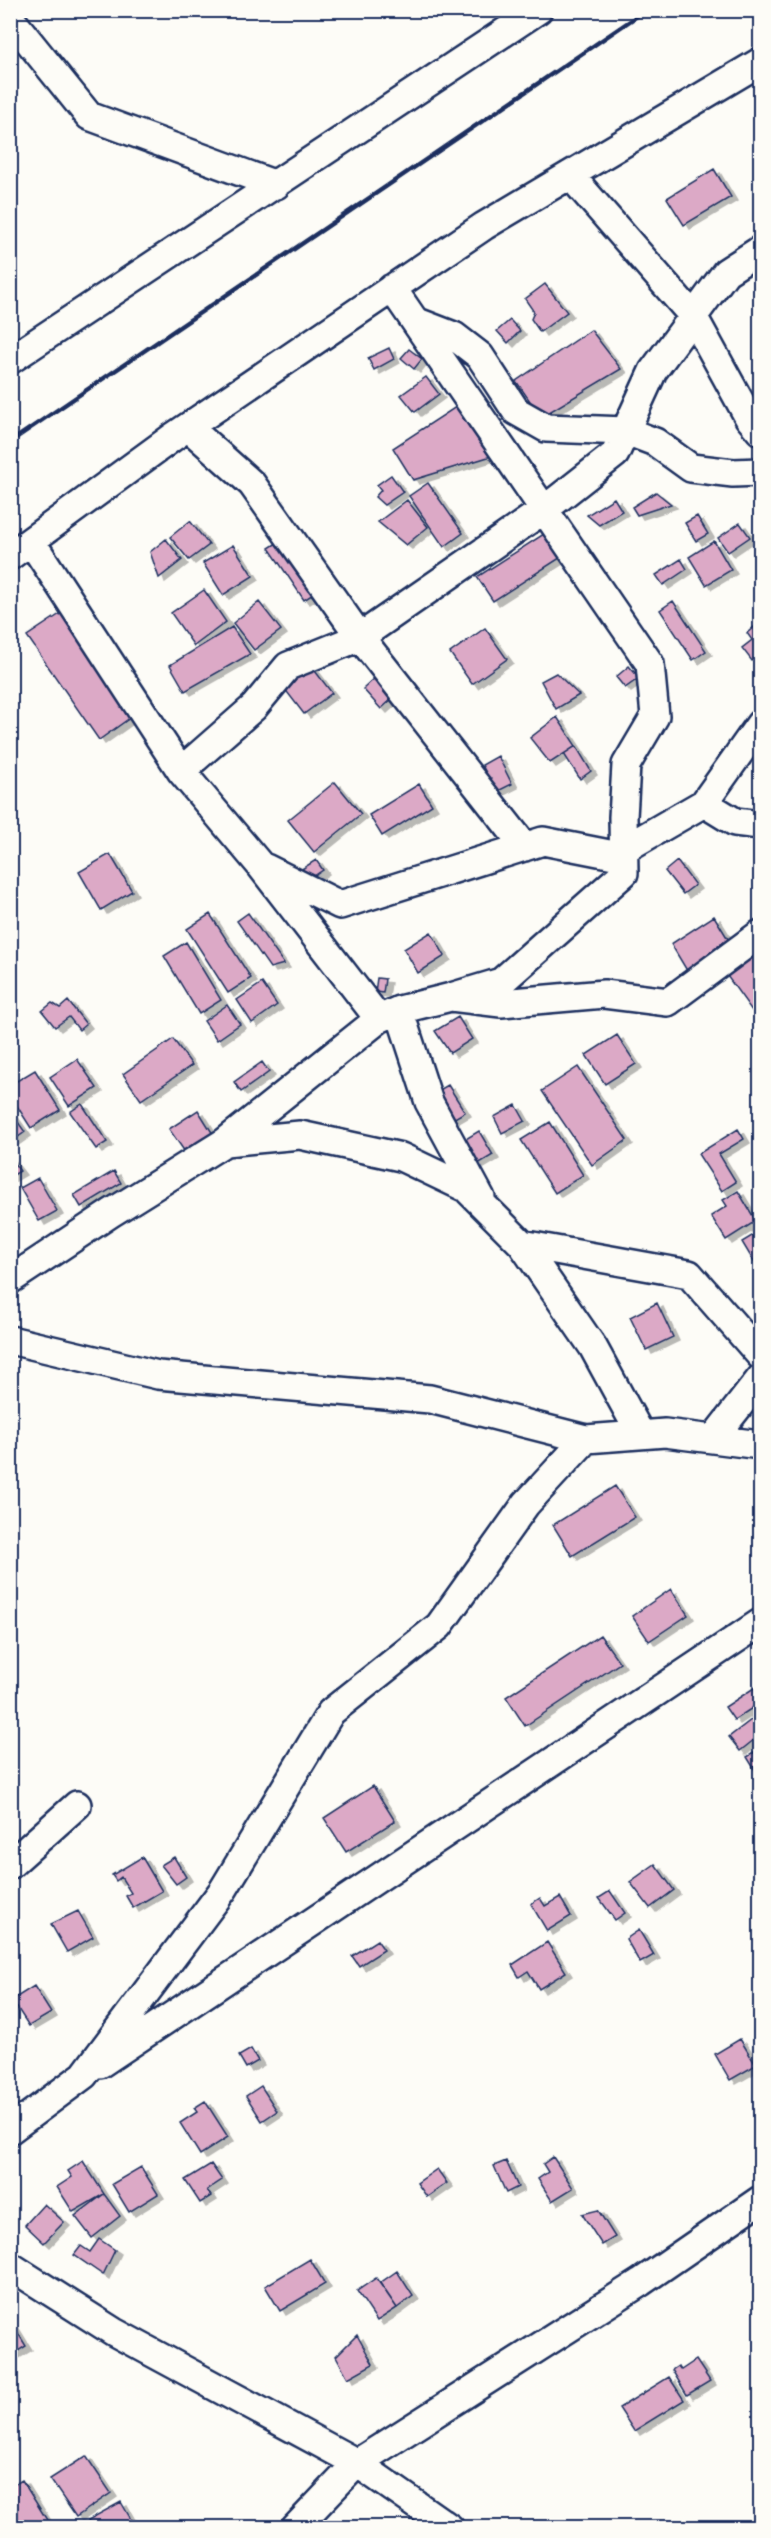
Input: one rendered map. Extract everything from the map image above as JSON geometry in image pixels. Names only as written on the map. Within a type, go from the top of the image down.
[{"type":"street","points":[[10,360],[538,10]]},
{"type":"street","points":[[10,18],[89,116],[276,184]]},
{"type":"street","points":[[489,1211],[429,1102],[389,1014],[182,771],[21,549],[188,427],[484,226],[760,62]]},
{"type":"street","points":[[731,80],[760,82]]},
{"type":"street","points":[[570,175],[693,316],[749,418],[760,431]]},
{"type":"street","points":[[182,771],[254,708],[288,666],[360,637],[545,509],[615,454],[653,371],[726,272],[760,250]]},
{"type":"street","points":[[10,1281],[111,1213],[225,1142],[389,1014],[501,982],[540,950],[624,873],[622,850],[626,765],[655,716],[650,664],[392,288]]},
{"type":"street","points":[[415,321],[454,336],[480,356],[516,411],[546,428],[626,431],[655,442],[691,468],[760,472]]},
{"type":"street","points":[[188,427],[252,484],[360,637],[525,847]]},
{"type":"street","points":[[260,865],[340,905],[543,841],[614,855],[704,803],[760,724]]},
{"type":"street","points":[[704,803],[735,822],[760,825]]},
{"type":"street","points":[[451,997],[501,1003],[604,994],[668,1002],[760,934]]},
{"type":"street","points":[[225,1142],[300,1134],[401,1157],[466,1188],[489,1211],[531,1246],[593,1347],[641,1435]]},
{"type":"street","points":[[531,1246],[689,1274],[760,1355]]},
{"type":"street","points":[[10,1340],[23,1341],[158,1375],[430,1399],[586,1439],[665,1433],[760,1446]]},
{"type":"street","points":[[713,1439],[760,1379]]},
{"type":"street","points":[[84,2075],[223,1890],[331,1712],[440,1626],[526,1504],[586,1439]]},
{"type":"street","points":[[10,2130],[84,2075],[760,1623]]},
{"type":"street","points":[[10,1865],[77,1804]]},
{"type":"street","points":[[295,2528],[357,2463],[641,2282],[760,2200]]},
{"type":"street","points":[[10,2266],[114,2332],[357,2463],[450,2528]]},
{"type":"building","points":[[714,169],[731,197],[684,225],[667,198]]},
{"type":"building","points":[[545,284],[567,312],[540,332],[531,319],[534,312],[525,299]]},
{"type":"building","points":[[510,320],[520,331],[508,343],[497,331]]},
{"type":"building","points":[[591,330],[621,369],[541,417],[516,381]]},
{"type":"building","points":[[389,348],[394,359],[374,370],[368,358]]},
{"type":"building","points":[[409,349],[422,359],[414,369],[401,358]]},
{"type":"building","points":[[426,377],[439,394],[415,412],[401,395]]},
{"type":"building","points":[[468,399],[498,454],[413,480],[393,448]]},
{"type":"building","points":[[391,475],[403,492],[384,505],[375,497],[381,490],[377,485]]},
{"type":"building","points":[[428,483],[463,533],[444,547],[409,496]]},
{"type":"building","points":[[656,492],[671,504],[637,515],[632,507]]},
{"type":"building","points":[[614,498],[622,511],[599,525],[587,515]]},
{"type":"building","points":[[407,500],[428,527],[406,545],[378,522]]},
{"type":"building","points":[[697,516],[708,534],[696,541],[685,523]]},
{"type":"building","points":[[190,521],[209,545],[189,560],[170,537]]},
{"type":"building","points":[[740,523],[750,537],[728,552],[718,538]]},
{"type":"building","points":[[547,532],[563,556],[493,601],[477,577]]},
{"type":"building","points":[[166,539],[182,560],[159,578],[150,552]]},
{"type":"building","points":[[283,539],[318,591],[304,600],[269,548]]},
{"type":"building","points":[[714,541],[731,570],[706,585],[689,557]]},
{"type":"building","points":[[233,545],[253,576],[223,595],[203,563]]},
{"type":"building","points":[[681,559],[687,569],[663,585],[656,575]]},
{"type":"building","points":[[204,590],[226,622],[194,646],[171,613]]},
{"type":"building","points":[[673,601],[706,651],[693,660],[660,610]]},
{"type":"building","points":[[259,602],[281,630],[254,650],[233,623]]},
{"type":"building","points":[[63,612],[134,715],[99,740],[27,636]]},
{"type":"building","points":[[760,622],[760,654],[752,661],[742,648],[752,640],[747,633]]},
{"type":"building","points":[[232,627],[250,654],[185,691],[170,665]]},
{"type":"building","points":[[485,628],[507,659],[472,684],[450,653]]},
{"type":"building","points":[[629,666],[639,678],[625,688],[616,677]]},
{"type":"building","points":[[312,667],[332,693],[304,714],[284,688]]},
{"type":"building","points":[[556,673],[579,695],[556,709],[541,681]]},
{"type":"building","points":[[375,678],[393,698],[381,709],[363,689]]},
{"type":"building","points":[[557,717],[576,746],[550,763],[530,738]]},
{"type":"building","points":[[576,746],[591,771],[580,779],[564,754]]},
{"type":"building","points":[[498,756],[512,784],[496,792],[482,765]]},
{"type":"building","points":[[335,782],[361,814],[314,852],[288,820]]},
{"type":"building","points":[[419,784],[432,805],[382,836],[369,815]]},
{"type":"building","points":[[110,854],[132,891],[101,910],[79,872]]},
{"type":"building","points":[[316,860],[323,870],[299,886],[292,875]]},
{"type":"building","points":[[677,861],[695,885],[683,894],[665,871]]},
{"type":"building","points":[[248,913],[284,964],[270,968],[237,921]]},
{"type":"building","points":[[210,914],[251,978],[228,993],[187,929]]},
{"type":"building","points":[[714,916],[736,952],[692,979],[671,944]]},
{"type":"building","points":[[431,932],[445,956],[418,973],[404,949]]},
{"type":"building","points":[[186,942],[221,1000],[199,1014],[164,956]]},
{"type":"building","points":[[749,950],[760,966],[760,1022],[722,969]]},
{"type":"building","points":[[377,978],[385,979],[383,993],[375,992]]},
{"type":"building","points":[[262,983],[277,1005],[252,1023],[237,1000]]},
{"type":"building","points":[[68,1001],[86,1024],[79,1030],[69,1017],[55,1027],[42,1011],[52,1003],[60,1008]]},
{"type":"building","points":[[227,1005],[240,1024],[217,1040],[204,1021]]},
{"type":"building","points":[[458,1017],[472,1039],[450,1053],[435,1031]]},
{"type":"building","points":[[617,1035],[636,1064],[605,1084],[586,1055]]},
{"type":"building","points":[[173,1039],[192,1065],[141,1100],[123,1074]]},
{"type":"building","points":[[77,1059],[97,1088],[69,1106],[50,1077]]},
{"type":"building","points":[[262,1062],[269,1072],[241,1092],[234,1082]]},
{"type":"building","points":[[578,1067],[627,1140],[592,1165],[542,1091]]},
{"type":"building","points":[[35,1070],[60,1110],[31,1128],[10,1095],[10,1085]]},
{"type":"building","points":[[448,1085],[465,1112],[453,1119],[436,1092]]},
{"type":"building","points":[[82,1104],[107,1142],[96,1149],[70,1112]]},
{"type":"building","points":[[516,1105],[525,1121],[502,1133],[494,1117]]},
{"type":"building","points":[[198,1110],[213,1134],[185,1152],[169,1129]]},
{"type":"building","points":[[10,1111],[25,1132],[11,1142],[10,1142]]},
{"type":"building","points":[[550,1122],[583,1175],[555,1193],[521,1140]]},
{"type":"building","points":[[738,1129],[744,1139],[719,1154],[736,1182],[722,1191],[698,1154]]},
{"type":"building","points":[[479,1131],[493,1155],[478,1164],[464,1140]]},
{"type":"building","points":[[10,1158],[20,1171],[10,1177]]},
{"type":"building","points":[[114,1171],[121,1183],[81,1207],[74,1195]]},
{"type":"building","points":[[38,1178],[57,1211],[39,1221],[20,1188]]},
{"type":"building","points":[[738,1191],[756,1221],[726,1240],[711,1216],[727,1206],[723,1200]]},
{"type":"building","points":[[760,1231],[760,1272],[742,1242]]},
{"type":"building","points":[[657,1303],[673,1337],[646,1350],[630,1317]]},
{"type":"building","points":[[615,1486],[635,1517],[572,1556],[553,1525]]},
{"type":"building","points":[[671,1589],[688,1615],[649,1641],[632,1616]]},
{"type":"building","points":[[600,1635],[620,1663],[525,1726],[506,1697]]},
{"type":"building","points":[[760,1684],[760,1703],[734,1720],[725,1707]]},
{"type":"building","points":[[760,1713],[760,1735],[740,1751],[729,1737]]},
{"type":"building","points":[[760,1749],[760,1778],[747,1757]]},
{"type":"building","points":[[373,1786],[395,1821],[346,1852],[324,1818]]},
{"type":"building","points":[[142,1857],[162,1891],[133,1908],[126,1896],[131,1893],[121,1877],[116,1881],[112,1875]]},
{"type":"building","points":[[174,1857],[186,1877],[176,1884],[161,1865]]},
{"type":"building","points":[[655,1864],[674,1890],[650,1908],[630,1882]]},
{"type":"building","points":[[610,1891],[625,1913],[615,1920],[599,1898]]},
{"type":"building","points":[[560,1897],[571,1916],[547,1931],[531,1904],[540,1898],[545,1906]]},
{"type":"building","points":[[78,1911],[93,1937],[67,1952],[51,1924]]},
{"type":"building","points":[[639,1930],[654,1955],[640,1963],[626,1939]]},
{"type":"building","points":[[377,1940],[384,1950],[359,1966],[352,1956]]},
{"type":"building","points":[[547,1942],[566,1972],[539,1989],[528,1971],[519,1977],[512,1965]]},
{"type":"building","points":[[34,1986],[51,2013],[29,2026],[12,2000]]},
{"type":"building","points":[[740,2039],[756,2065],[730,2080],[715,2054]]},
{"type":"building","points":[[251,2049],[258,2061],[246,2068],[239,2056]]},
{"type":"building","points":[[261,2086],[277,2111],[262,2121],[246,2096]]},
{"type":"building","points":[[205,2101],[228,2137],[200,2155],[180,2123],[197,2112],[194,2108]]},
{"type":"building","points":[[553,2157],[573,2188],[552,2201],[538,2179],[548,2172],[543,2164]]},
{"type":"building","points":[[83,2161],[104,2194],[73,2212],[57,2187],[72,2177],[68,2171]]},
{"type":"building","points":[[506,2161],[518,2187],[506,2193],[494,2166]]},
{"type":"building","points":[[211,2164],[222,2180],[207,2190],[211,2196],[200,2203],[185,2180]]},
{"type":"building","points":[[141,2167],[158,2194],[129,2212],[112,2184]]},
{"type":"building","points":[[437,2169],[447,2183],[427,2197],[417,2183]]},
{"type":"building","points":[[104,2194],[120,2216],[92,2238],[75,2216]]},
{"type":"building","points":[[44,2204],[64,2222],[44,2243],[25,2225]]},
{"type":"building","points":[[598,2210],[615,2237],[602,2245],[582,2214]]},
{"type":"building","points":[[99,2239],[115,2250],[103,2275],[74,2255],[81,2246],[90,2252]]},
{"type":"building","points":[[310,2259],[325,2284],[280,2311],[265,2286]]},
{"type":"building","points":[[397,2271],[413,2296],[397,2308],[380,2283]]},
{"type":"building","points":[[376,2278],[397,2308],[377,2321],[357,2291]]},
{"type":"building","points":[[10,2320],[26,2346],[10,2356]]},
{"type":"building","points":[[357,2335],[373,2364],[348,2378],[336,2356]]},
{"type":"building","points":[[696,2360],[710,2381],[687,2395],[672,2370],[678,2366],[681,2370]]},
{"type":"building","points":[[669,2377],[684,2400],[634,2431],[619,2408]]},
{"type":"building","points":[[86,2456],[111,2493],[76,2517],[50,2479]]},
{"type":"building","points":[[22,2480],[52,2528],[15,2528],[10,2521],[10,2487]]},
{"type":"building","points":[[121,2502],[136,2528],[92,2528],[88,2520]]},
{"type":"railway","points":[[10,442],[646,10]]}]
